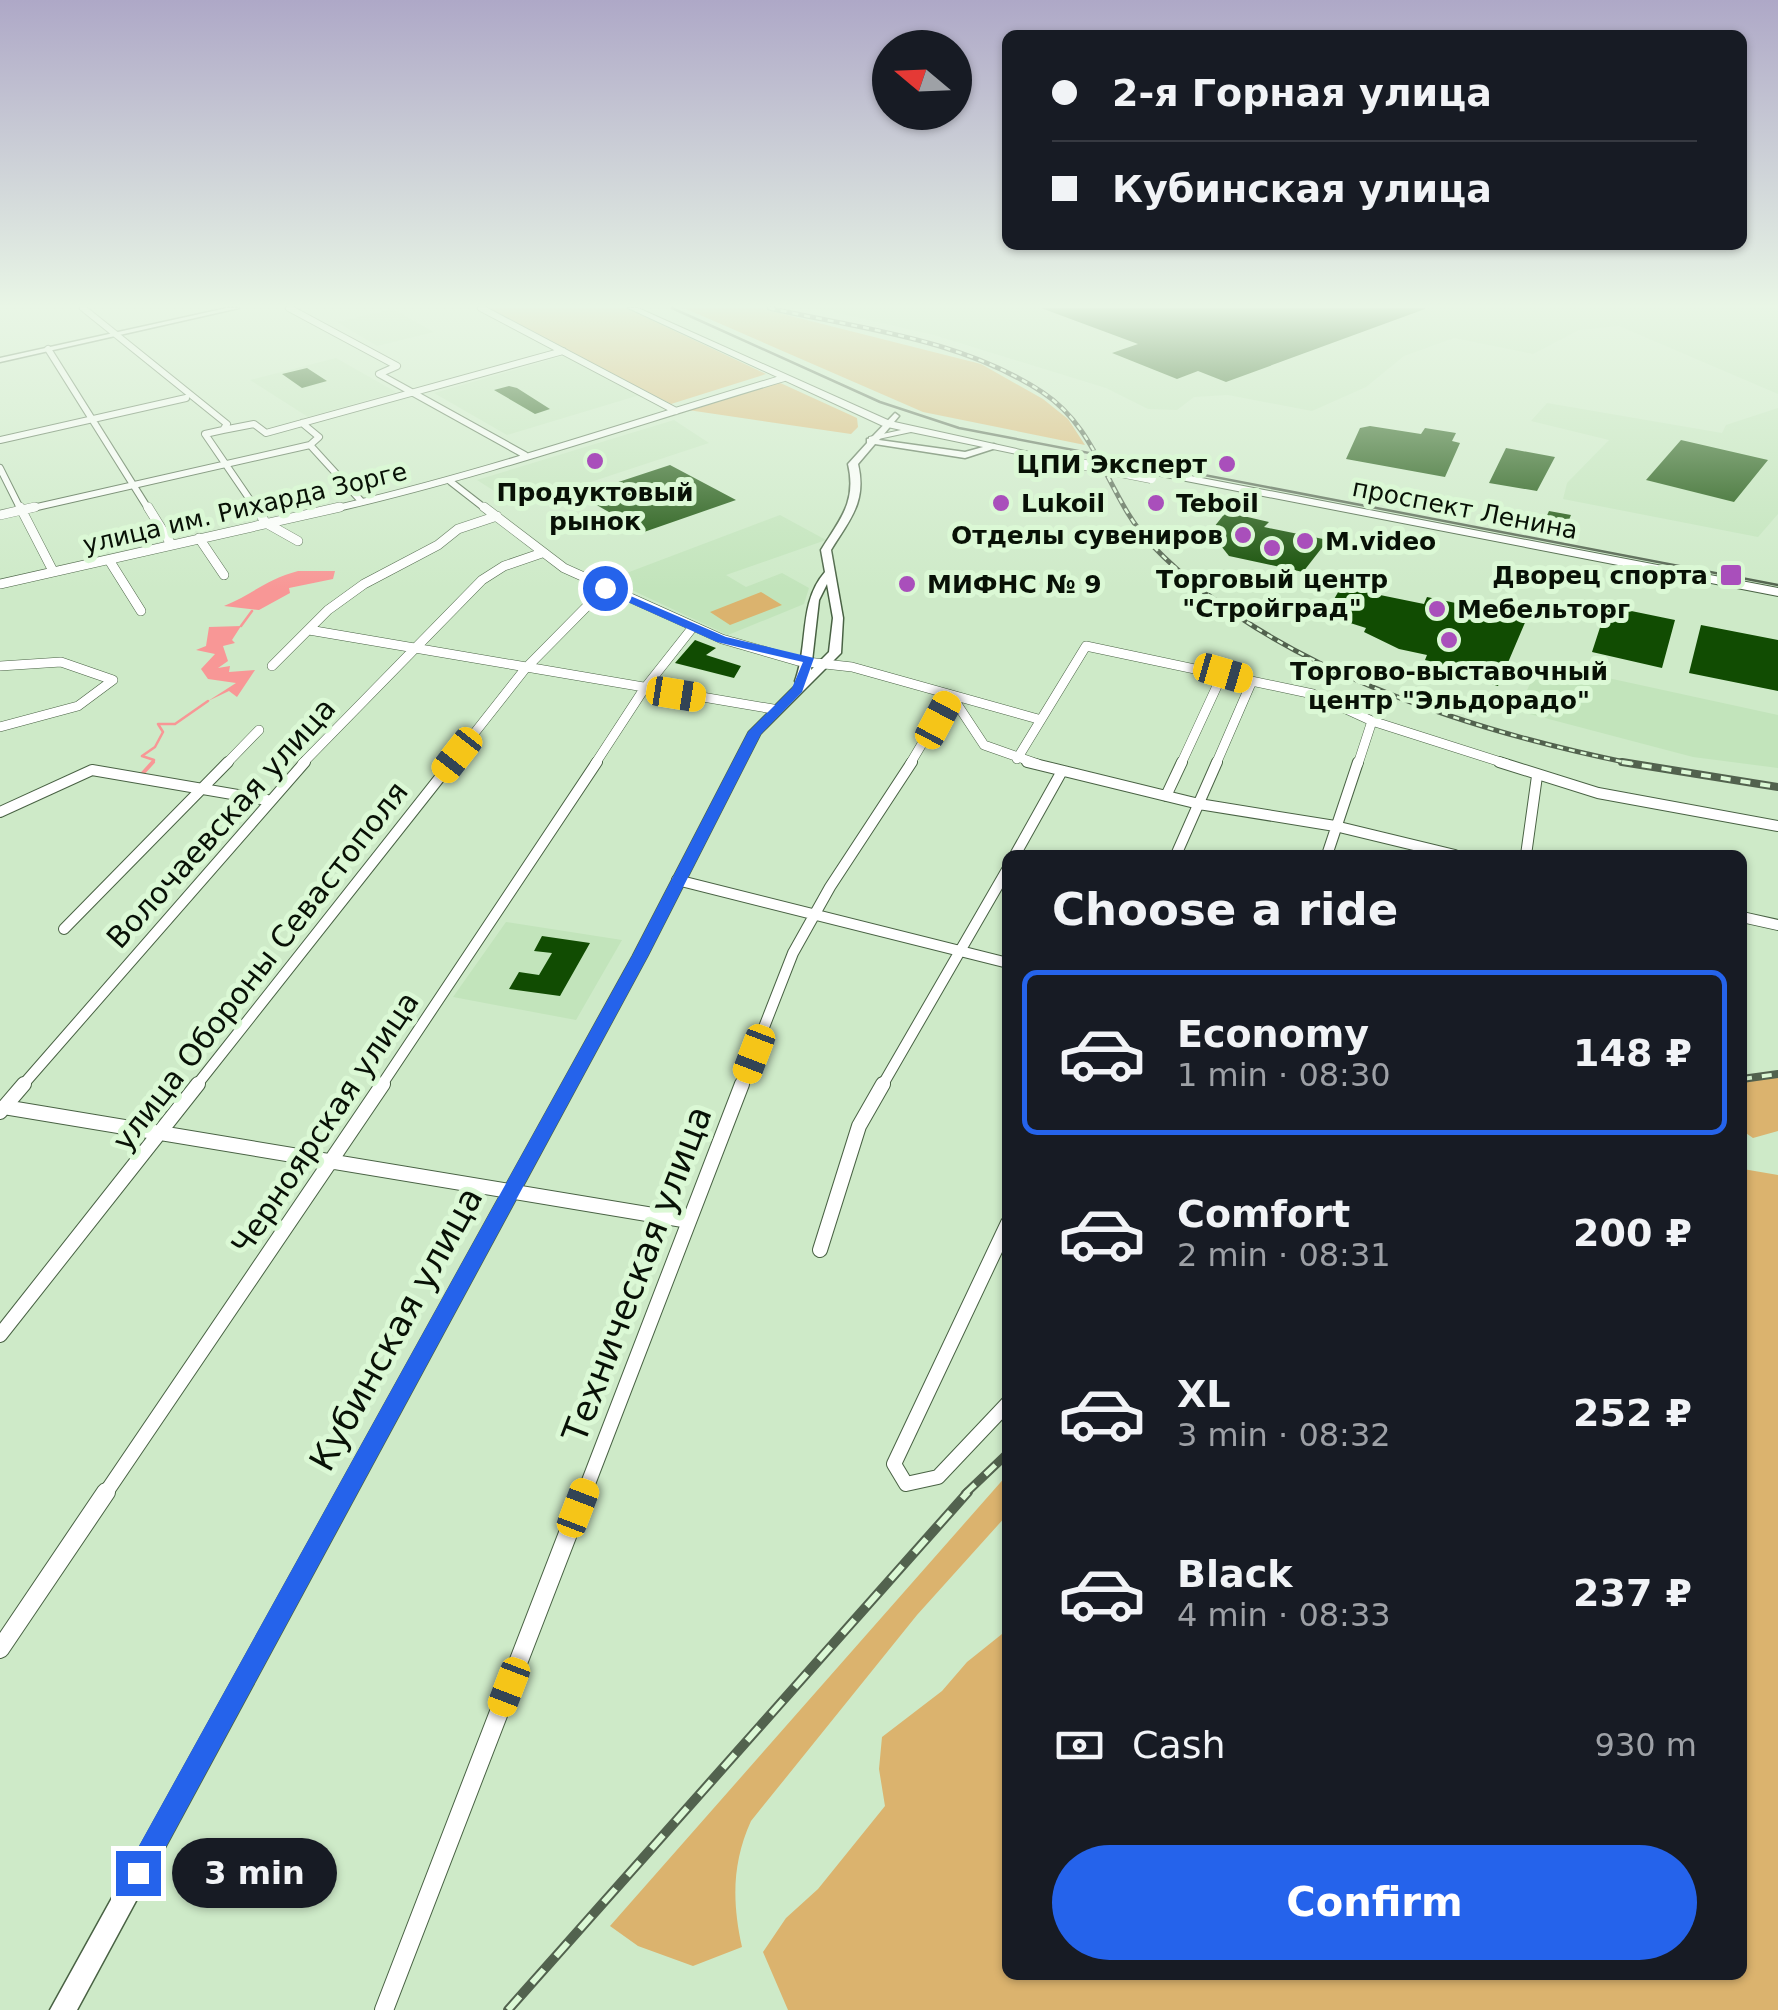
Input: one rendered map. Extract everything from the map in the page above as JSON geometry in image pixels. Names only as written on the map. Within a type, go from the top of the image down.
[{"type":"main road","points":[[845,402],[919,431],[1071,458]]},
{"type":"main road","points":[[853,402],[891,420],[1148,474]]},
{"type":"main road","points":[[872,440],[919,431]]},
{"type":"main road","name":"проспект Ленина","points":[[1148,474],[1778,592]]},
{"type":"main road","name":"проспект Ленина","points":[[1148,474],[1778,600]]},
{"type":"street","points":[[84,402],[171,544]]},
{"type":"street","points":[[0,440],[170,402]]},
{"type":"street","points":[[192,402],[227,424],[223,430]]},
{"type":"street","points":[[298,542],[266,522],[206,434],[254,424],[266,433],[373,402]]},
{"type":"street","points":[[433,402],[525,455]]},
{"type":"street","points":[[659,402],[676,411]]},
{"type":"street","name":"улица им. Рихарда Зорге","points":[[0,584],[451,482],[525,455],[706,402]]},
{"type":"street","points":[[827,663],[840,638],[826,550],[849,519],[858,498],[860,483],[853,464],[891,420]]},
{"type":"street","points":[[0,515],[310,445],[319,437],[302,423]]},
{"type":"street","points":[[872,440],[964,455],[994,447]]},
{"type":"street","points":[[310,445],[362,502]]},
{"type":"street","points":[[0,468],[53,572]]},
{"type":"street","points":[[451,482],[542,553],[605,588],[693,627],[764,652],[827,663],[1038,719]]},
{"type":"street","points":[[272,666],[310,630],[316,616],[366,578],[441,544],[456,530],[498,516]]},
{"type":"street","points":[[200,538],[224,575]]},
{"type":"street","name":"Волочаевская улица","points":[[2,1110],[266,800],[482,580],[504,566],[542,553]]},
{"type":"street","points":[[108,560],[140,610]]},
{"type":"street","points":[[798,690],[810,660],[810,602],[827,575]]},
{"type":"street","name":"улица Обороны Севастополя","points":[[0,1336],[525,669],[605,588]]},
{"type":"street","name":"Черноярская улица","points":[[0,1649],[494,920],[644,690],[693,627]]},
{"type":"street","points":[[310,630],[773,709]]},
{"type":"street","points":[[1017,759],[1086,646],[1312,694],[1372,721],[1598,793],[1778,826]]},
{"type":"street","points":[[0,666],[61,662],[113,680],[107,690],[80,704],[0,727]]},
{"type":"street","name":"Кубинская улица","points":[[63,2010],[755,732],[773,709],[827,663]]},
{"type":"street","points":[[1166,796],[1223,673]]},
{"type":"street","points":[[1178,850],[1252,681]]},
{"type":"street","points":[[951,695],[984,745],[1017,759],[1200,804],[1335,826],[1417,850]]},
{"type":"street","name":"Техническая улица","points":[[384,2010],[810,917],[925,744],[951,695]]},
{"type":"street","points":[[1328,850],[1372,721]]},
{"type":"street","points":[[64,928],[259,730]]},
{"type":"street","points":[[0,812],[92,770],[266,800]]},
{"type":"street","points":[[1018,850],[1062,770]]},
{"type":"street","points":[[1527,850],[1538,776]]},
{"type":"street","points":[[820,1250],[859,1126],[1002,879]]},
{"type":"street","points":[[678,880],[810,917],[1002,963]]},
{"type":"street","points":[[1747,918],[1778,925]]},
{"type":"street","points":[[2,1110],[510,1187],[690,1221]]},
{"type":"street","points":[[1002,1236],[894,1464],[906,1484],[938,1477],[1002,1409]]},
{"type":"shaded area","points":[[284,402],[362,402],[308,417]]},
{"type":"shaded area","points":[[449,402],[617,402],[507,435]]},
{"type":"shaded area","points":[[713,402],[822,402],[857,418],[858,427],[851,434],[688,410]]},
{"type":"shaded area","points":[[900,402],[1046,402],[1068,419],[1085,445],[923,412]]},
{"type":"shaded area","points":[[1134,402],[1188,402],[1177,410],[1148,409]]},
{"type":"shaded area","points":[[1264,402],[1333,402],[1312,411]]},
{"type":"shaded area","points":[[1547,403],[1722,433],[1726,425],[1778,408],[1778,514],[1758,537],[1563,499],[1567,483],[1609,440],[1531,421]]},
{"type":"shaded area","name":"Продуктовый рынок","points":[[674,420],[709,443],[518,506],[477,480]]},
{"type":"shaded area","points":[[780,515],[826,540],[726,575],[746,587],[782,573],[809,588],[804,604],[728,635],[621,585],[616,577]]},
{"type":"shaded area","points":[[298,571],[335,571],[333,579],[289,588],[290,593],[259,610],[224,606],[277,578]]},
{"type":"shaded area","points":[[761,592],[782,605],[730,625],[710,612]]},
{"type":"shaded area","points":[[241,626],[232,640],[235,643],[223,646],[228,661],[218,668],[230,666],[229,672],[255,670],[237,697],[229,691],[208,701],[236,683],[208,679],[201,669],[215,654],[196,650],[206,646],[209,627]]},
{"type":"shaded area","points":[[1539,663],[1778,715],[1778,768],[1693,757],[1518,711]]},
{"type":"shaded area","points":[[506,922],[622,940],[576,1020],[453,997]]},
{"type":"shaded area","points":[[1778,1072],[1778,1131],[1753,1138],[1747,1134],[1747,1077]]},
{"type":"shaded area","points":[[1747,1170],[1778,1175],[1778,2010],[788,2010],[763,1952],[786,1918],[818,1889],[885,1806],[879,1769],[882,1737],[942,1691],[967,1662],[1002,1634],[1002,1980],[1747,1980]]},
{"type":"shaded area","points":[[1002,1481],[1002,1521],[917,1615],[751,1821],[740,1852],[736,1883],[742,1947],[693,1966],[638,1946],[610,1926]]},
{"type":"building","points":[[514,402],[539,402],[550,409],[535,414]]},
{"type":"building","points":[[1360,428],[1421,434],[1425,428],[1456,433],[1452,441],[1460,443],[1445,477],[1346,459]]},
{"type":"building","points":[[1681,440],[1768,460],[1734,502],[1646,480]]},
{"type":"building","points":[[1506,448],[1555,457],[1537,491],[1489,483]]},
{"type":"building","points":[[670,465],[736,500],[644,532],[579,495]]},
{"type":"building","points":[[1549,511],[1571,515],[1563,534],[1540,530]]},
{"type":"building","name":"Торговый центр \"Стройград\"","points":[[1226,512],[1269,522],[1264,527],[1328,540],[1303,572],[1229,556],[1210,532]]},
{"type":"building","name":"Торгово-выставочный центр \"Эльдорадо\"","points":[[1341,587],[1424,604],[1427,597],[1527,618],[1498,686],[1432,666],[1434,662],[1425,660],[1427,655],[1399,649],[1364,632],[1366,628],[1325,615]]},
{"type":"building","points":[[1607,606],[1675,620],[1662,668],[1592,652]]},
{"type":"building","points":[[1701,625],[1778,640],[1778,691],[1689,673]]},
{"type":"building","points":[[695,640],[716,648],[706,655],[741,666],[734,678],[675,663]]},
{"type":"building","points":[[542,936],[590,943],[560,996],[509,989],[519,972],[539,975],[552,953],[534,951]]},
{"type":"waterway","points":[[241,626],[252,611]]},
{"type":"waterway","points":[[151,764],[154,760],[142,756],[155,747],[163,732],[158,724],[175,724],[208,701]]},
{"type":"waterway","points":[[143,773],[153,762]]},
{"type":"tram line","points":[[880,402],[959,428],[1778,585]]},
{"type":"railway","points":[[1054,402],[1090,444],[1123,506],[1151,544],[1199,588],[1253,626],[1312,659],[1440,713],[1633,764]]},
{"type":"railway","points":[[1622,762],[1633,764]]},
{"type":"railway","points":[[1633,764],[1778,787]]},
{"type":"railway","points":[[1747,1078],[1778,1074]]},
{"type":"railway","points":[[965,1494],[1002,1459]]},
{"type":"railway","points":[[508,2010],[968,1492]]},
{"type":"place","name":"Продуктовый рынок","points":[[595,461]]},
{"type":"place","name":"ЦПИ Эксперт","points":[[1227,464]]},
{"type":"place","name":"Lukoil","points":[[1001,503]]},
{"type":"place","name":"Teboil","points":[[1156,503]]},
{"type":"place","name":"Отделы сувениров","points":[[1243,535]]},
{"type":"place","name":"M.video","points":[[1305,541]]},
{"type":"place","name":"Торговый центр \"Стройград\"","points":[[1272,548]]},
{"type":"place","name":"Дворец спорта","points":[[1731,575]]},
{"type":"place","name":"МИФНС № 9","points":[[907,584]]},
{"type":"place","name":"Мебельторг","points":[[1437,609]]},
{"type":"place","name":"Торгово-выставочный центр \"Эльдорадо\"","points":[[1449,640]]},
{"type":"route","points":[[138,1873],[510,1187],[640,956],[755,732],[773,709],[798,690],[810,660],[798,661],[722,640],[605,588]]}]
